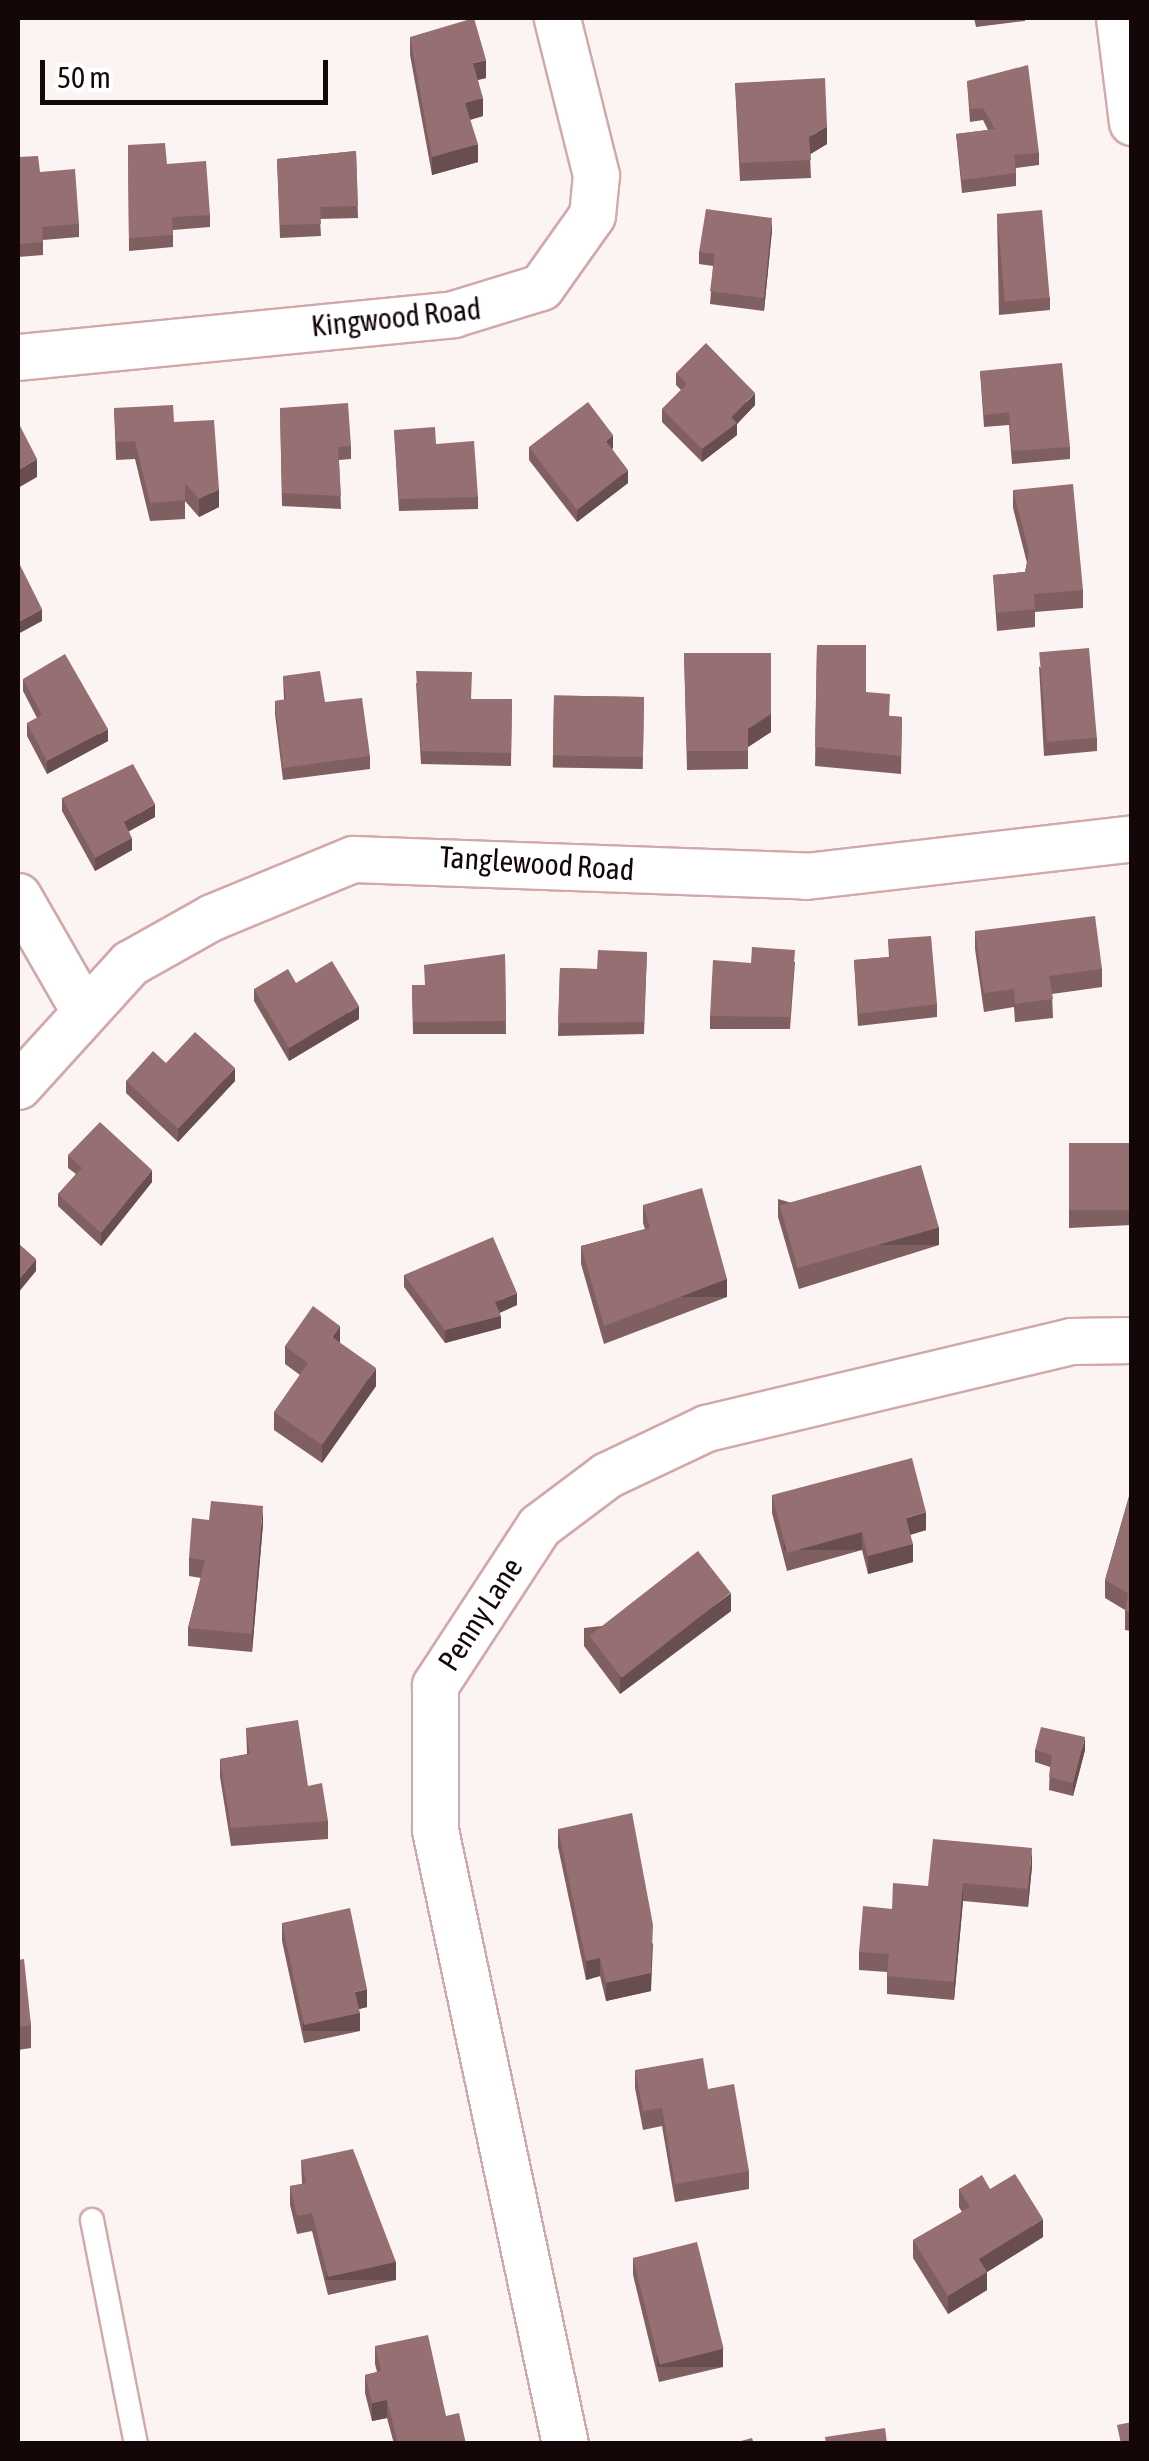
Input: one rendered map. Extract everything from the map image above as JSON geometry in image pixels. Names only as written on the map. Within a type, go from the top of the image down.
[{"type":"street","name":"Kingwood Road","points":[[18,357],[453,314],[540,287],[592,215],[596,176],[558,18]]},
{"type":"street","points":[[1120,18],[1132,122]]},
{"type":"street","name":"Tanglewood Road","points":[[18,1086],[82,1009],[130,963],[212,917],[353,859],[806,876],[1132,838]]},
{"type":"street","points":[[18,896],[82,1009]]},
{"type":"street","name":"Penny Lane","points":[[565,2444],[434,1830],[434,1685],[539,1526],[607,1475],[706,1428],[1071,1340],[1132,1340]]},
{"type":"lane","points":[[92,2220],[136,2444]]},
{"type":"building","points":[[474,18],[486,60],[473,63],[483,98],[465,103],[478,144],[432,157],[410,37]]},
{"type":"building","points":[[1028,65],[1039,153],[1014,155],[1016,173],[962,180],[956,134],[995,129],[983,108],[970,109],[967,81]]},
{"type":"building","points":[[825,78],[827,126],[809,137],[811,160],[740,163],[735,83]]},
{"type":"building","points":[[165,143],[167,164],[206,161],[210,215],[172,217],[173,235],[129,238],[128,145]]},
{"type":"building","points":[[356,151],[358,206],[320,207],[321,224],[280,225],[277,159]]},
{"type":"building","points":[[38,156],[40,172],[75,169],[79,224],[42,227],[43,242],[18,244],[18,157]]},
{"type":"building","points":[[706,209],[772,218],[764,298],[710,291],[715,254],[699,252]]},
{"type":"building","points":[[1042,210],[1050,298],[1005,302],[997,214]]},
{"type":"building","points":[[706,343],[755,393],[731,417],[737,423],[702,449],[662,409],[687,384],[676,373]]},
{"type":"building","points":[[1062,363],[1070,447],[1012,451],[1009,412],[984,415],[980,371]]},
{"type":"building","points":[[588,402],[613,435],[606,441],[628,470],[577,510],[529,447]]},
{"type":"building","points":[[348,403],[351,446],[338,447],[341,496],[282,493],[280,408]]},
{"type":"building","points":[[173,405],[174,422],[214,420],[219,489],[199,499],[185,483],[185,500],[150,503],[135,441],[116,442],[114,408]]},
{"type":"building","points":[[18,422],[37,459],[18,470]]},
{"type":"building","points":[[435,427],[436,444],[474,441],[478,497],[399,499],[394,430]]},
{"type":"building","points":[[1073,484],[1083,590],[1034,594],[1035,609],[997,613],[993,575],[1025,572],[1029,552],[1013,490]]},
{"type":"building","points":[[18,561],[42,609],[18,622]]},
{"type":"building","points":[[817,645],[866,645],[866,692],[890,694],[889,716],[902,717],[901,756],[815,747]]},
{"type":"building","points":[[1089,648],[1097,738],[1047,742],[1039,652]]},
{"type":"building","points":[[684,653],[771,653],[771,714],[748,729],[748,751],[687,751]]},
{"type":"building","points":[[65,654],[108,729],[47,761],[27,723],[42,715],[23,679]]},
{"type":"building","points":[[320,671],[325,702],[362,698],[370,756],[283,768],[275,701],[286,699],[283,676]]},
{"type":"building","points":[[416,671],[472,672],[471,699],[512,699],[511,753],[421,751]]},
{"type":"building","points":[[554,695],[644,697],[643,757],[553,755]]},
{"type":"building","points":[[133,764],[155,804],[124,822],[132,838],[95,858],[62,798]]},
{"type":"building","points":[[1095,916],[1102,969],[1049,976],[1053,999],[1015,1004],[1014,989],[984,993],[975,931]]},
{"type":"building","points":[[931,936],[937,1004],[858,1014],[854,960],[890,957],[888,939]]},
{"type":"building","points":[[752,947],[795,950],[790,1017],[710,1016],[713,960],[751,963]]},
{"type":"building","points":[[598,950],[647,952],[644,1022],[558,1023],[560,968],[597,969]]},
{"type":"building","points":[[505,954],[506,1021],[413,1022],[412,985],[425,985],[424,965]]},
{"type":"building","points":[[332,961],[359,1006],[289,1048],[254,989],[288,969],[296,983]]},
{"type":"building","points":[[195,1032],[235,1068],[178,1129],[126,1081],[153,1051],[166,1063]]},
{"type":"building","points":[[100,1122],[152,1170],[101,1233],[58,1194],[82,1168],[68,1155]]},
{"type":"building","points":[[1069,1143],[1132,1143],[1132,1210],[1069,1210]]},
{"type":"building","points":[[921,1165],[939,1227],[798,1268],[780,1206]]},
{"type":"building","points":[[702,1188],[727,1279],[604,1326],[581,1246],[650,1228],[643,1205]]},
{"type":"building","points":[[493,1237],[517,1293],[495,1302],[501,1316],[445,1330],[404,1275]]},
{"type":"building","points":[[18,1243],[36,1259],[18,1280]]},
{"type":"building","points":[[313,1306],[340,1326],[332,1337],[376,1368],[322,1445],[274,1412],[308,1363],[285,1346]]},
{"type":"building","points":[[912,1458],[926,1512],[906,1518],[913,1544],[868,1556],[862,1532],[787,1553],[772,1495]]},
{"type":"building","points":[[1132,1486],[1132,1613],[1125,1611],[1128,1593],[1105,1580]]},
{"type":"building","points":[[211,1501],[263,1506],[252,1634],[188,1628],[205,1560],[189,1558],[192,1518],[209,1520]]},
{"type":"building","points":[[698,1551],[731,1593],[622,1678],[589,1636]]},
{"type":"building","points":[[298,1720],[308,1786],[322,1783],[328,1821],[231,1828],[220,1759],[250,1754],[246,1728]]},
{"type":"building","points":[[1041,1727],[1085,1737],[1073,1783],[1049,1777],[1052,1755],[1035,1750]]},
{"type":"building","points":[[632,1813],[653,1925],[651,1973],[606,1983],[600,1958],[586,1961],[558,1829]]},
{"type":"building","points":[[933,1839],[1032,1848],[1028,1889],[963,1883],[954,1982],[887,1976],[889,1954],[859,1952],[863,1906],[892,1909],[893,1883],[928,1886]]},
{"type":"building","points":[[350,1908],[367,1989],[355,1992],[360,2013],[304,2025],[282,1923]]},
{"type":"building","points":[[24,1959],[31,2025],[18,2027],[18,1960]]},
{"type":"building","points":[[703,2058],[708,2089],[734,2084],[749,2171],[675,2184],[662,2108],[643,2111],[635,2070]]},
{"type":"building","points":[[353,2149],[396,2262],[328,2277],[312,2213],[297,2216],[290,2186],[306,2183],[301,2160]]},
{"type":"building","points":[[1015,2174],[1043,2219],[979,2259],[987,2272],[948,2296],[913,2240],[970,2207],[959,2189],[982,2175],[990,2189]]},
{"type":"building","points":[[697,2242],[724,2349],[660,2365],[633,2258]]},
{"type":"building","points":[[428,2335],[446,2416],[459,2413],[466,2444],[398,2444],[387,2400],[372,2403],[365,2375],[381,2371],[375,2346]]},
{"type":"building","points":[[1132,2422],[1132,2444],[1121,2444],[1117,2425]]},
{"type":"building","points":[[885,2428],[887,2443],[826,2444],[825,2437]]},
{"type":"building","points":[[752,2438],[754,2444],[730,2444]]}]
